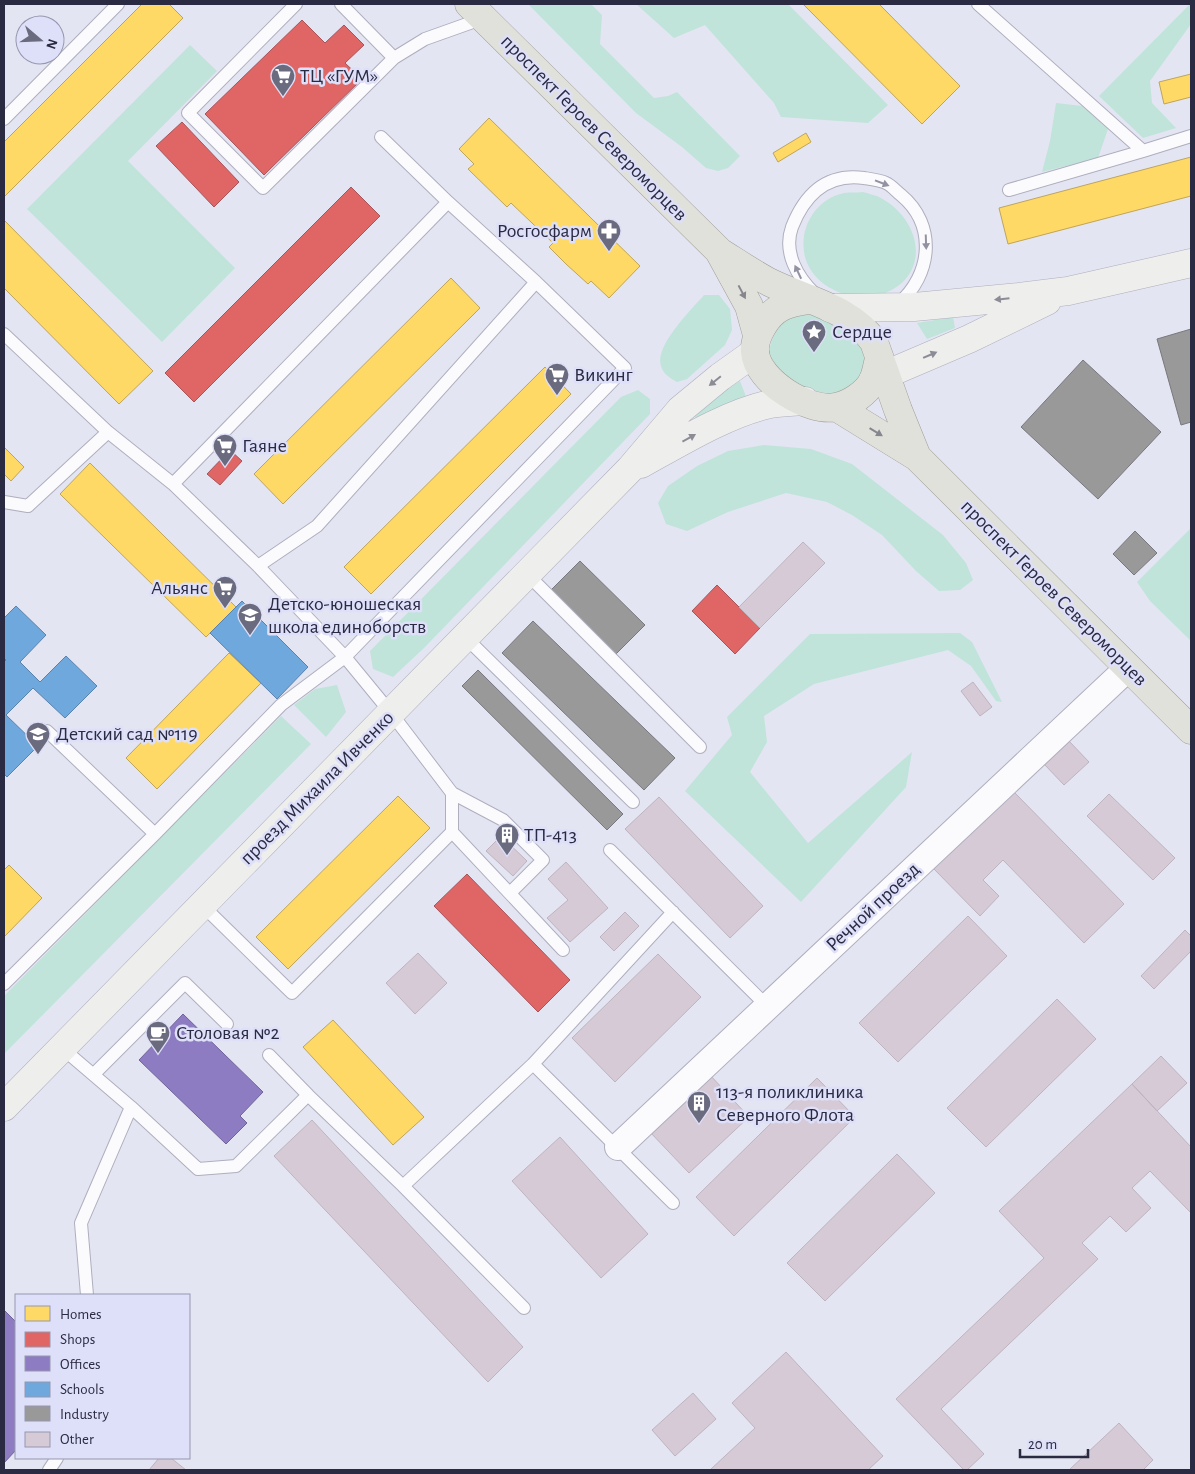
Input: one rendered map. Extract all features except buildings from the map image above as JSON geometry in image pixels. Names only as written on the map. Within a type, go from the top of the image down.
[{"type":"main road","name":"проспект Героев Североморцев","points":[[477,11],[720,252],[768,281],[849,318],[869,334],[874,342],[879,371],[917,457]]},
{"type":"main road","name":"проспект Героев Североморцев","points":[[720,252],[749,306],[764,374],[787,394],[817,406],[836,407],[917,457],[1191,730]]},
{"type":"main road","points":[[756,344],[765,321],[778,308],[789,303],[820,304]]},
{"type":"main road","points":[[836,407],[852,401],[864,393],[879,371]]},
{"type":"street","points":[[820,304],[894,308],[962,303],[1068,291],[1191,262]]},
{"type":"street","points":[[879,371],[969,338],[1068,291]]},
{"type":"street","points":[[630,469],[680,410],[756,344]]},
{"type":"street","points":[[630,469],[699,432],[747,411],[771,404],[805,402]]},
{"type":"street","name":"проезд Михаила Ивченко","points":[[4,1107],[630,469]]},
{"type":"street","name":"Речной проезд","points":[[618,1147],[1128,668]]},
{"type":"lane","points":[[4,118],[118,4]]},
{"type":"lane","points":[[296,4],[188,113],[263,188],[394,58],[477,11]]},
{"type":"lane","points":[[341,4],[394,58]]},
{"type":"lane","points":[[978,4],[1142,151]]},
{"type":"lane","points":[[1009,190],[1191,136]]},
{"type":"lane","points":[[4,984],[280,706],[346,657],[625,368],[536,282],[381,138]]},
{"type":"lane","points":[[820,304],[800,278],[788,248],[791,230],[798,212],[808,197],[822,185],[850,176],[886,183],[912,204],[925,231],[926,249],[918,280],[908,295],[894,308]]},
{"type":"lane","points":[[173,484],[448,202]]},
{"type":"lane","points":[[258,566],[317,526],[536,282]]},
{"type":"lane","points":[[4,334],[108,432],[173,484],[258,566],[346,657],[452,793],[503,820],[543,860],[510,894]]},
{"type":"lane","points":[[4,502],[28,506],[108,432]]},
{"type":"lane","points":[[527,574],[700,747]]},
{"type":"lane","points":[[465,637],[633,802]]},
{"type":"lane","points":[[47,730],[155,834]]},
{"type":"lane","points":[[452,793],[452,832],[562,950]]},
{"type":"lane","points":[[202,905],[292,993],[452,832]]},
{"type":"lane","points":[[610,850],[767,1006]]},
{"type":"lane","points":[[404,1186],[533,1064],[673,912]]},
{"type":"lane","points":[[94,1074],[185,983],[226,1024]]},
{"type":"lane","points":[[62,1048],[94,1074],[198,1169],[236,1166],[308,1095]]},
{"type":"lane","points":[[269,1055],[308,1095],[404,1186],[524,1308]]},
{"type":"lane","points":[[533,1064],[673,1203]]},
{"type":"lane","points":[[86,1294],[81,1223],[131,1107]]},
{"type":"lane","points":[[49,1470],[56,1459]]},
{"type":"green space","points":[[528,4],[591,4],[602,15],[600,44],[654,98],[668,96],[677,92],[740,156],[728,168],[718,171],[706,168],[682,147],[636,113]]},
{"type":"green space","points":[[636,4],[788,4],[888,105],[868,123],[781,117],[774,103],[705,25],[674,38]]},
{"type":"green space","points":[[1190,4],[1191,24],[1150,81],[1152,103],[1176,128],[1143,138],[1099,96]]},
{"type":"green space","points":[[190,45],[217,71],[128,161],[235,268],[162,342],[27,209]]},
{"type":"green space","points":[[1056,103],[1082,106],[1108,129],[1098,158],[1042,172],[1050,141]]},
{"type":"green space","points":[[863,192],[879,197],[896,209],[907,222],[914,237],[916,252],[913,266],[906,279],[893,289],[875,296],[859,297],[839,292],[820,281],[807,262],[803,246],[807,226],[817,209],[834,196],[844,193]]},
{"type":"green space","points":[[704,295],[719,295],[730,309],[732,330],[725,345],[687,379],[677,382],[667,376],[662,369],[660,358],[663,348],[675,328]]},
{"type":"green space","points":[[811,312],[826,317],[844,329],[860,342],[864,349],[864,371],[856,384],[850,388],[833,393],[823,393],[802,388],[784,377],[771,361],[769,355],[770,348],[775,334],[780,327],[790,316],[796,313]]},
{"type":"green space","points":[[953,317],[955,328],[927,339],[917,323]]},
{"type":"green space","points":[[740,381],[747,399],[699,422],[691,411]]},
{"type":"green space","points":[[638,390],[650,399],[650,414],[424,648],[393,677],[373,669],[370,651],[621,397]]},
{"type":"green space","points":[[764,445],[811,449],[852,464],[943,535],[966,563],[973,580],[960,590],[939,591],[916,571],[882,535],[852,515],[827,502],[786,493],[728,512],[687,531],[666,524],[658,503],[668,486],[697,466],[728,451]]},
{"type":"green space","points":[[1191,528],[1191,641],[1150,601],[1137,582]]},
{"type":"green space","points":[[960,633],[972,642],[1002,702],[996,701],[971,666],[948,650],[814,684],[764,716],[767,742],[750,772],[808,843],[912,752],[906,787],[801,902],[685,791],[732,735],[727,717],[810,634]]},
{"type":"green space","points":[[337,685],[346,712],[326,737],[294,705],[315,689]]},
{"type":"green space","points":[[281,716],[311,744],[4,1054],[4,996]]},
{"type":"place","name":"ТЦ «ГУМ»","points":[[283,97]]},
{"type":"place","name":"Росгосфарм","points":[[609,252]]},
{"type":"place","name":"Сердце","points":[[814,353]]},
{"type":"place","name":"Викинг","points":[[557,396]]},
{"type":"place","name":"Гаяне","points":[[225,467]]},
{"type":"place","name":"Альянс","points":[[225,609]]},
{"type":"place","name":"Детско-юношеская школа единоборств","points":[[250,636]]},
{"type":"place","name":"Детский сад №119","points":[[38,755]]},
{"type":"place","name":"ТП-413","points":[[507,856]]},
{"type":"place","name":"Столовая №2","points":[[158,1054]]},
{"type":"place","name":"113-я поликлиника Северного Флота","points":[[699,1124]]}]
